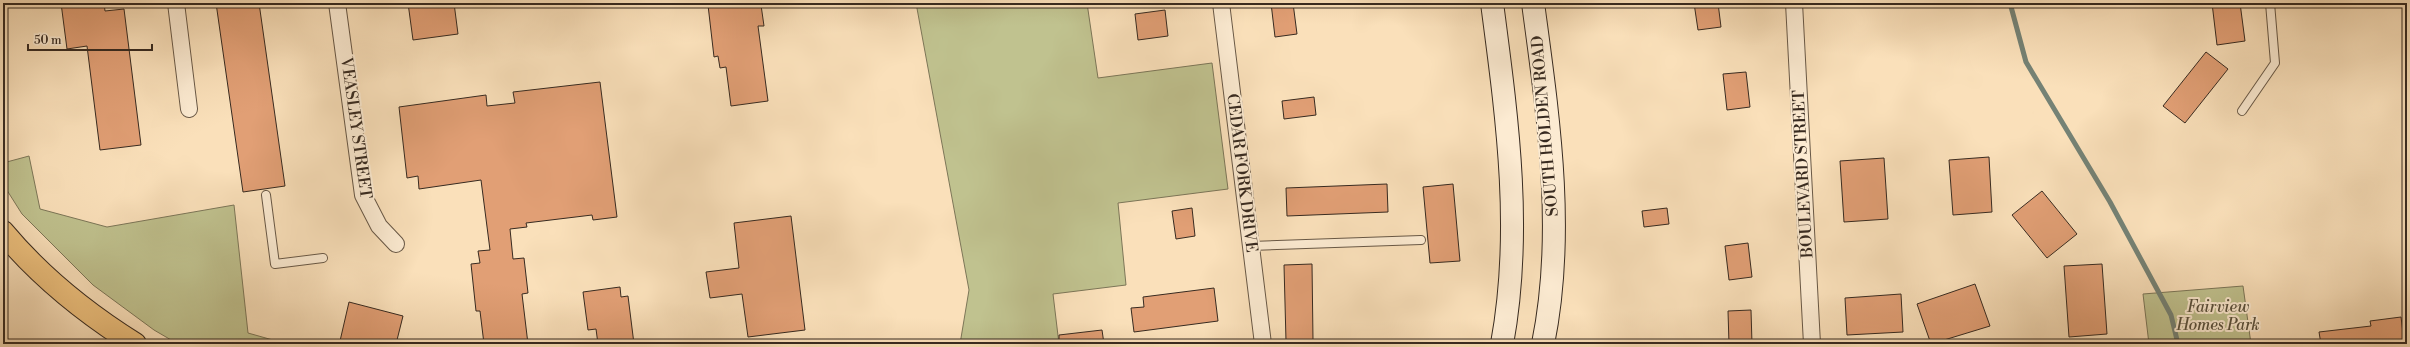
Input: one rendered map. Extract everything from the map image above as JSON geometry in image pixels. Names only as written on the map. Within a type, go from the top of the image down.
[{"type":"highway","points":[[3,232],[14,245],[61,288],[109,328],[135,344]]},
{"type":"main road","points":[[1492,3],[1510,142],[1512,184],[1510,274],[1502,344]]},
{"type":"main road","name":"SOUTH HOLDEN ROAD","points":[[1533,3],[1546,100],[1553,190],[1554,242],[1550,298],[1543,344]]},
{"type":"street","points":[[176,3],[189,109]]},
{"type":"street","name":"VEASLEY STREET","points":[[337,3],[363,195],[379,226],[396,244]]},
{"type":"street","name":"CEDAR FORK DRIVE","points":[[1221,3],[1263,344]]},
{"type":"street","name":"BOULEVARD STREET","points":[[1794,3],[1812,344]]},
{"type":"lane","points":[[2242,112],[2275,63],[2270,3]]},
{"type":"lane","points":[[266,195],[275,264],[323,258]]},
{"type":"lane","points":[[1251,246],[1421,240]]},
{"type":"green space","points":[[916,3],[1087,3],[1098,78],[1212,63],[1228,189],[1118,203],[1126,285],[1053,294],[1059,344],[960,344],[969,290]]},
{"type":"green space","points":[[29,156],[40,209],[107,227],[234,205],[248,333],[287,344],[178,344],[154,330],[93,285],[22,214],[3,184],[3,163]]},
{"type":"green space","name":"Fairview Homes Park","points":[[2243,286],[2251,344],[2149,344],[2143,294]]},
{"type":"building","points":[[61,3],[104,3],[105,11],[124,9],[141,145],[100,150],[87,46],[67,49]]},
{"type":"building","points":[[216,3],[259,3],[285,186],[243,192]]},
{"type":"building","points":[[408,3],[454,3],[458,34],[413,40]]},
{"type":"building","points":[[722,3],[761,5],[764,26],[758,26],[768,101],[731,106],[726,67],[720,68],[718,56],[714,57],[708,5]]},
{"type":"building","points":[[1271,3],[1293,3],[1297,34],[1275,37]]},
{"type":"building","points":[[1694,3],[1718,3],[1721,27],[1698,30]]},
{"type":"building","points":[[2212,3],[2240,3],[2245,41],[2217,45]]},
{"type":"building","points":[[1165,10],[1168,36],[1138,40],[1135,14]]},
{"type":"building","points":[[2206,52],[2228,69],[2185,123],[2163,106]]},
{"type":"building","points":[[1746,72],[1750,107],[1727,110],[1723,74]]},
{"type":"building","points":[[600,82],[617,217],[593,220],[592,215],[526,223],[527,227],[510,229],[513,259],[524,258],[528,293],[522,294],[528,344],[484,344],[480,311],[476,311],[471,264],[480,263],[478,251],[490,250],[481,180],[419,189],[418,176],[407,178],[399,107],[486,95],[487,106],[515,103],[513,92]]},
{"type":"building","points":[[1314,97],[1316,115],[1284,119],[1282,101]]},
{"type":"building","points":[[1989,157],[1992,212],[1953,215],[1949,160]]},
{"type":"building","points":[[1884,158],[1888,219],[1844,222],[1840,161]]},
{"type":"building","points":[[1387,184],[1388,212],[1287,216],[1286,188]]},
{"type":"building","points":[[1453,184],[1460,261],[1430,263],[1423,187]]},
{"type":"building","points":[[2042,191],[2077,234],[2047,258],[2012,215]]},
{"type":"building","points":[[1192,208],[1195,236],[1176,239],[1172,211]]},
{"type":"building","points":[[1667,208],[1669,224],[1644,227],[1642,211]]},
{"type":"building","points":[[791,216],[805,330],[748,337],[742,294],[710,298],[706,272],[739,268],[734,223]]},
{"type":"building","points":[[1748,243],[1752,277],[1729,280],[1725,246]]},
{"type":"building","points":[[1312,264],[1313,340],[1286,341],[1284,265]]},
{"type":"building","points":[[2102,264],[2107,334],[2069,337],[2064,266]]},
{"type":"building","points":[[1975,284],[1990,326],[1931,344],[1917,304]]},
{"type":"building","points":[[620,287],[621,297],[628,296],[634,344],[598,344],[596,329],[588,330],[583,292]]},
{"type":"building","points":[[1214,288],[1218,321],[1134,332],[1131,308],[1144,307],[1143,297]]},
{"type":"building","points":[[1901,294],[1903,332],[1847,335],[1845,298]]},
{"type":"building","points":[[349,302],[403,316],[396,344],[350,344],[340,341]]},
{"type":"building","points":[[1751,310],[1752,344],[1729,344],[1728,311]]},
{"type":"building","points":[[2401,317],[2404,341],[2382,344],[2321,344],[2319,332],[2371,326],[2370,321]]},
{"type":"building","points":[[1102,330],[1104,344],[1059,344],[1059,335]]},
{"type":"waterway","points":[[2010,3],[2026,62],[2110,202],[2171,315],[2178,344]]}]
